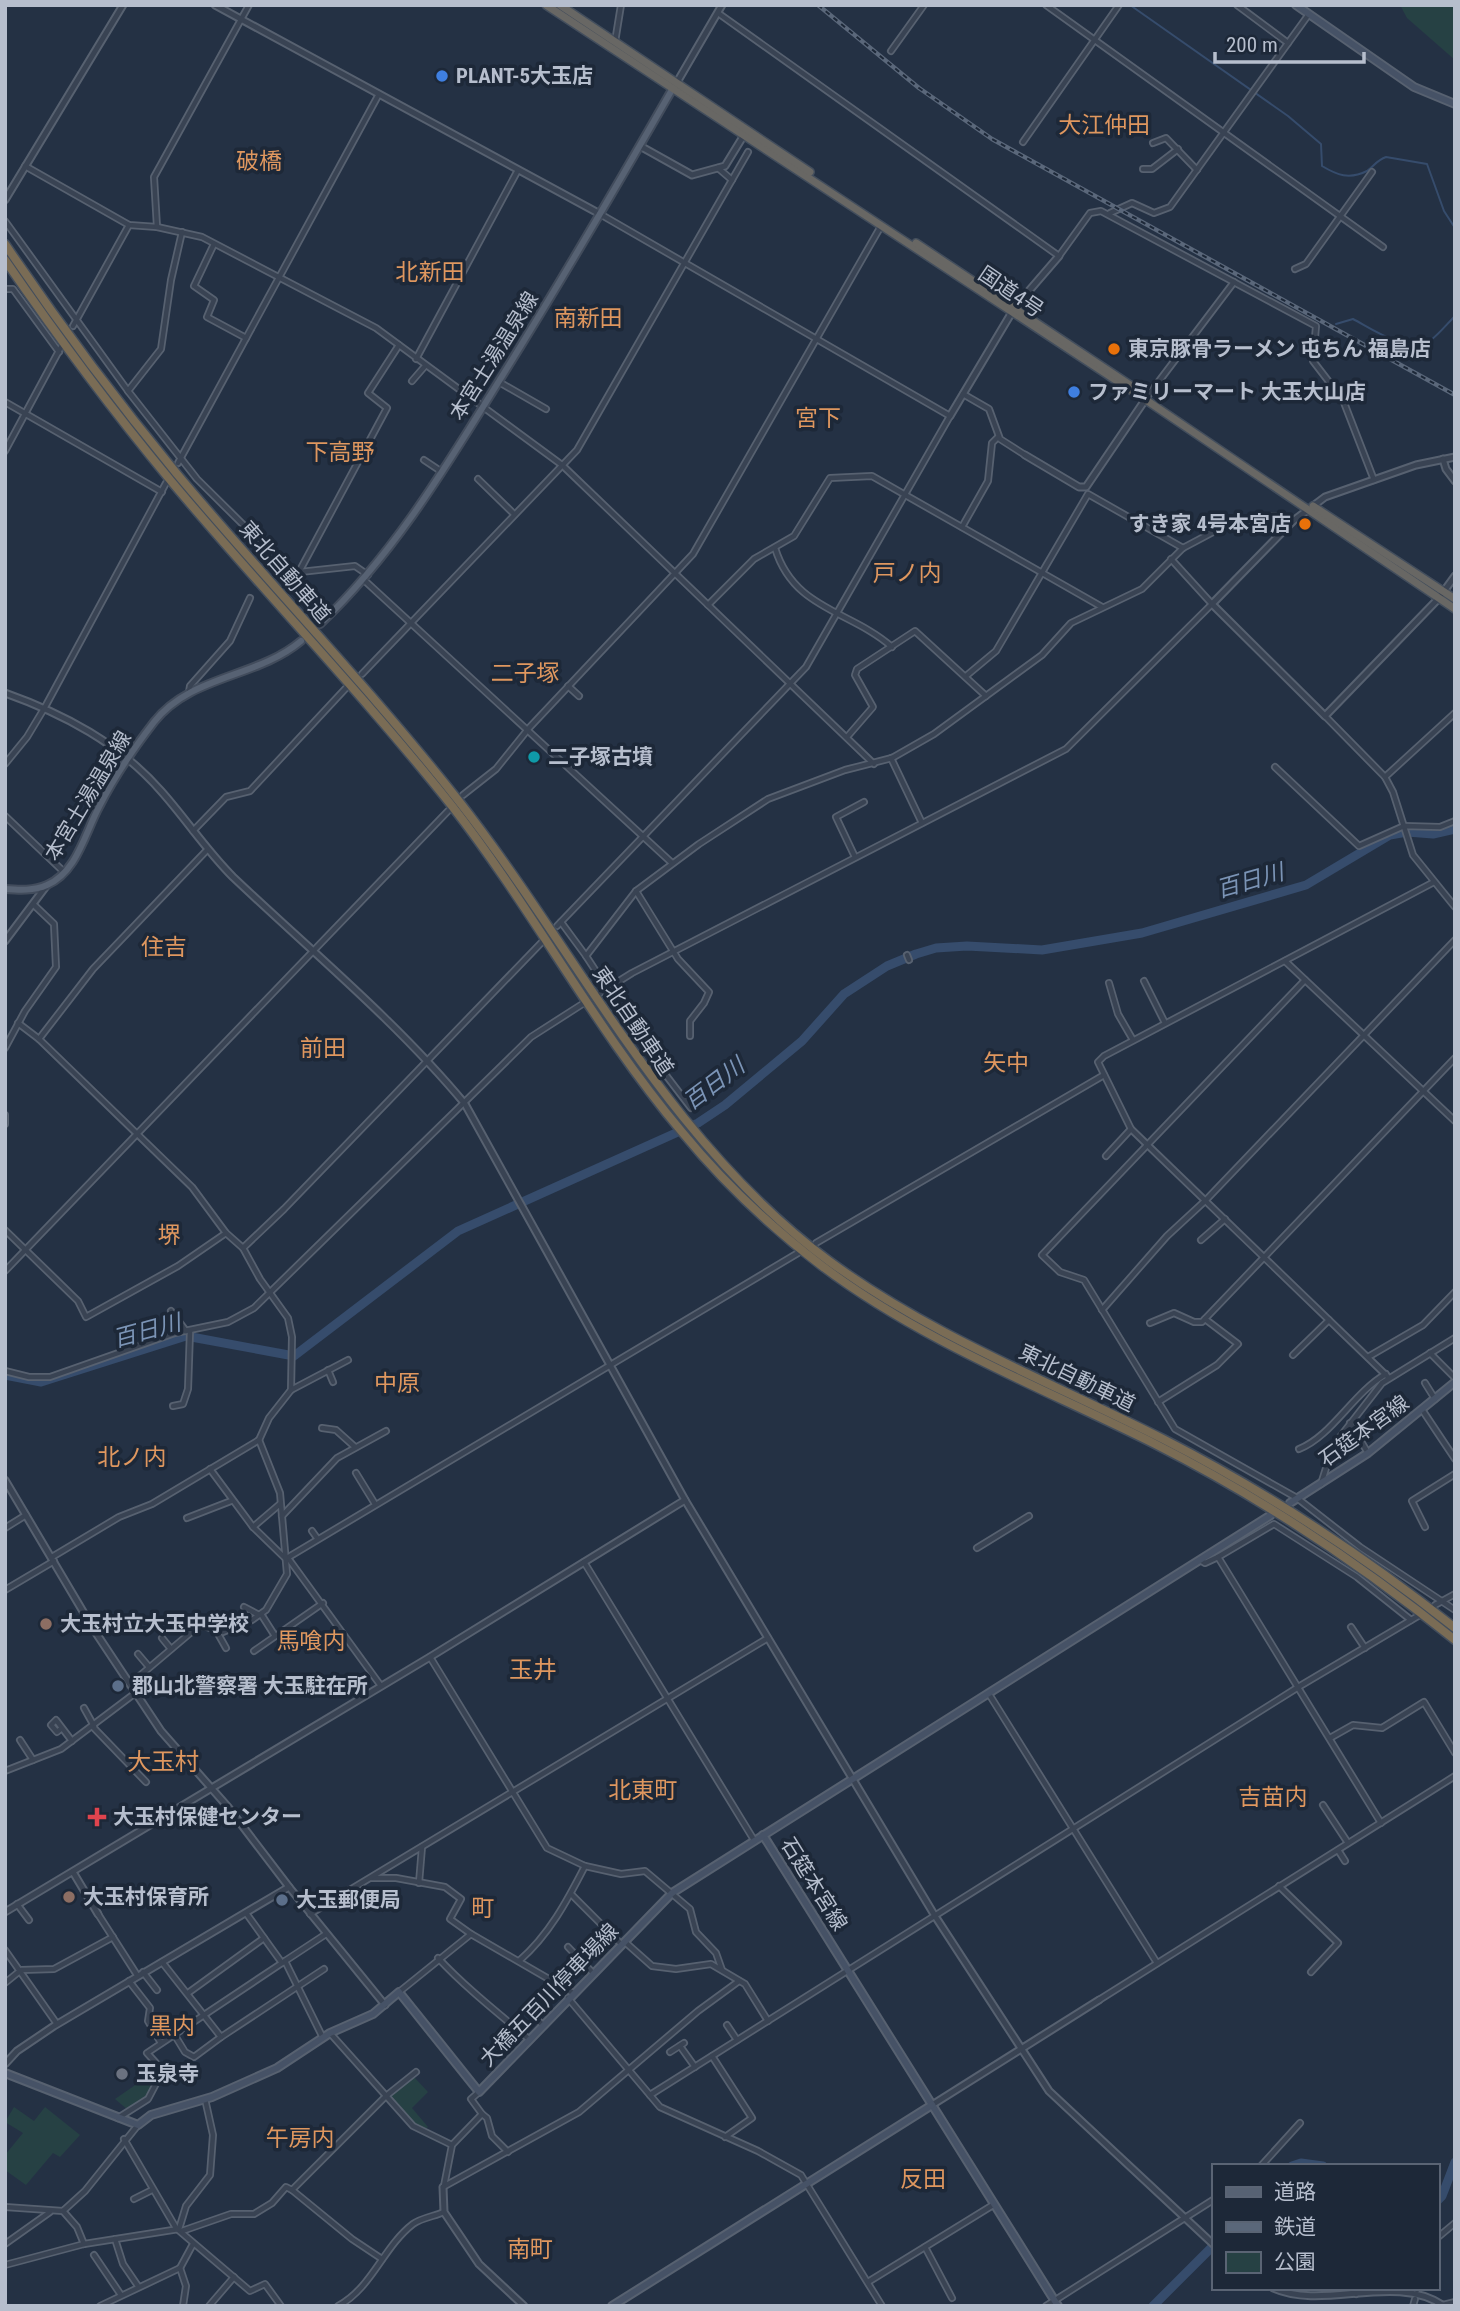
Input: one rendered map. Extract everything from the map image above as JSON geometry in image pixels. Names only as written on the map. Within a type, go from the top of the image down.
[{"type":"highway","name":"国道4号","points":[[546,5],[675,85],[1441,595],[1455,609]]},
{"type":"highway","name":"国道4号","points":[[560,5],[744,135],[1013,310]]},
{"type":"highway","name":"東北自動車道","points":[[5,244],[94,371],[143,432],[398,727],[463,807],[676,1119]]},
{"type":"highway","name":"東北自動車道","points":[[5,260],[82,368],[172,482],[392,732],[457,813],[511,886],[620,1049],[688,1133],[770,1223],[863,1294],[956,1348],[1154,1444],[1231,1485],[1338,1552],[1455,1640]]},
{"type":"highway","name":"国道4号","points":[[1441,595],[1455,599]]},
{"type":"highway","name":"東北自動車道","points":[[688,1133],[775,1216],[867,1287],[969,1345],[1159,1437],[1236,1478],[1360,1556],[1455,1628]]},
{"type":"main road","points":[[1296,5],[1414,87],[1455,104]]},
{"type":"main road","name":"本宮土湯温泉線","points":[[320,624],[366,577],[442,472],[499,382],[675,85]]},
{"type":"main road","name":"本宮土湯温泉線","points":[[5,889],[32,889],[47,885],[64,872],[74,859],[99,806],[160,715],[189,692],[262,666],[300,641]]},
{"type":"main road","name":"石筵本宮線","points":[[1290,1503],[1368,1453],[1423,1411],[1455,1380]]},
{"type":"main road","name":"石筵本宮線","points":[[932,2105],[763,1835],[1271,1515]]},
{"type":"main road","name":"大橋五百川停車場線","points":[[399,1992],[479,2092],[672,1893],[763,1835]]},
{"type":"main road","points":[[5,2073],[138,2125],[151,2115],[205,2099],[289,2062],[330,2033],[369,2016],[399,1992]]},
{"type":"main road","points":[[612,2306],[932,2105],[1056,2303]]},
{"type":"street","points":[[5,201],[123,5]]},
{"type":"street","points":[[215,5],[600,214],[950,416]]},
{"type":"street","points":[[156,227],[154,177],[249,5]]},
{"type":"street","points":[[615,43],[621,5]]},
{"type":"street","points":[[675,85],[722,5]]},
{"type":"street","points":[[891,51],[924,5]]},
{"type":"street","points":[[1046,5],[1384,247]]},
{"type":"street","points":[[1023,142],[1119,5]]},
{"type":"street","points":[[1237,5],[1288,43]]},
{"type":"street","points":[[718,13],[1059,256]]},
{"type":"street","points":[[1109,213],[1132,203],[1147,211],[1162,211],[1170,207],[1310,14]]},
{"type":"street","points":[[178,461],[379,94]]},
{"type":"street","points":[[640,146],[688,174],[729,163],[744,135]]},
{"type":"street","points":[[1153,143],[1164,137],[1197,170]]},
{"type":"street","points":[[1143,169],[1152,169],[1178,149]]},
{"type":"street","points":[[362,674],[577,450],[748,152]]},
{"type":"street","points":[[25,166],[129,225],[182,232],[214,243],[376,328],[562,465],[874,764]]},
{"type":"street","points":[[718,168],[732,180]]},
{"type":"street","points":[[416,359],[518,170]]},
{"type":"street","points":[[1295,269],[1306,264],[1372,172]]},
{"type":"street","points":[[691,1108],[586,956],[559,924],[811,659],[1013,310],[1059,256],[1090,213],[1098,210],[1109,213],[1317,328],[1311,352],[1312,361],[1343,400],[1374,480]]},
{"type":"street","points":[[5,220],[74,324],[128,391],[178,461],[292,573],[355,566],[436,649],[529,728],[672,863]]},
{"type":"street","points":[[74,324],[129,225]]},
{"type":"street","points":[[463,795],[496,769],[529,728],[693,554],[882,225]]},
{"type":"street","points":[[128,391],[161,349],[171,280],[182,232]]},
{"type":"street","points":[[214,243],[194,286],[214,300],[207,317],[246,338]]},
{"type":"street","points":[[966,676],[996,652],[1087,491],[1147,399],[1234,282]]},
{"type":"street","points":[[5,289],[13,289],[60,349],[5,451]]},
{"type":"street","points":[[299,572],[387,408],[368,393],[399,345]]},
{"type":"street","points":[[412,381],[425,366]]},
{"type":"street","points":[[499,382],[546,409]]},
{"type":"street","points":[[963,394],[989,409],[998,437],[1183,548]]},
{"type":"street","points":[[5,402],[162,492]]},
{"type":"street","points":[[962,527],[988,481],[992,443],[998,437]]},
{"type":"street","points":[[600,993],[673,952],[1066,749],[1310,507],[1325,497],[1374,480],[1455,457]]},
{"type":"street","points":[[1443,459],[1449,475],[1455,481]]},
{"type":"street","points":[[424,460],[442,472]]},
{"type":"street","points":[[708,605],[754,559],[794,537],[830,478],[872,475],[1102,607]]},
{"type":"street","points":[[478,479],[514,514]]},
{"type":"street","points":[[5,764],[27,737],[166,484]]},
{"type":"street","points":[[586,956],[636,891],[672,863],[768,799],[845,770],[891,758],[954,721],[1042,655],[1072,623],[1142,589],[1183,548],[1215,531],[1264,516],[1283,516],[1293,521]]},
{"type":"street","points":[[775,548],[779,562],[795,588],[892,647]]},
{"type":"street","points":[[1171,559],[1212,604],[1385,776],[1416,862],[1455,906]]},
{"type":"street","points":[[1325,716],[1441,595],[1455,576]]},
{"type":"street","points":[[189,692],[195,679],[230,641],[250,598]]},
{"type":"street","points":[[847,737],[873,707],[856,671],[918,632],[986,696]]},
{"type":"street","points":[[568,686],[579,696]]},
{"type":"street","points":[[192,831],[226,797],[250,791],[346,688]]},
{"type":"street","points":[[5,693],[73,720],[128,760],[159,788],[207,850],[426,1061],[465,1104],[685,1500],[935,1916],[1023,2047],[1049,2091],[1211,2242]]},
{"type":"street","points":[[1385,776],[1455,713]]},
{"type":"street","points":[[891,758],[922,823]]},
{"type":"street","points":[[1275,767],[1359,846],[1404,827],[1440,827],[1455,821]]},
{"type":"street","points":[[855,857],[836,817],[864,802]]},
{"type":"street","points":[[5,1272],[448,811]]},
{"type":"street","points":[[5,816],[64,872]]},
{"type":"street","points":[[39,1038],[97,964],[207,850]]},
{"type":"street","points":[[1387,1376],[1131,1129],[1098,1062],[1133,1040],[1433,882]]},
{"type":"street","points":[[5,941],[47,885]]},
{"type":"street","points":[[636,891],[673,952],[709,992],[690,1021],[690,1036]]},
{"type":"street","points":[[5,1048],[18,1023],[53,974],[58,960],[54,924],[34,905]]},
{"type":"street","points":[[1102,1310],[1167,1236],[1206,1200],[1455,940]]},
{"type":"street","points":[[243,1248],[285,1209],[542,942]]},
{"type":"street","points":[[1285,961],[1455,1121]]},
{"type":"street","points":[[1305,980],[1042,1255],[1060,1272],[1084,1280],[1179,1432],[1297,1498],[1360,1546],[1455,1610]]},
{"type":"street","points":[[1144,981],[1165,1023]]},
{"type":"street","points":[[1109,983],[1118,1014],[1133,1040]]},
{"type":"street","points":[[5,1371],[29,1377],[50,1377],[189,1334],[254,1308],[531,1037],[584,1003]]},
{"type":"street","points":[[18,1023],[39,1038],[192,1187],[226,1233],[243,1248],[269,1293],[288,1318],[291,1390]]},
{"type":"street","points":[[1150,1323],[1174,1313],[1194,1322],[1205,1319],[1455,1058]]},
{"type":"street","points":[[816,1243],[1104,1075]]},
{"type":"street","points":[[5,1115],[5,1124]]},
{"type":"street","points":[[1106,1156],[1131,1129]]},
{"type":"street","points":[[1201,1240],[1224,1219]]},
{"type":"street","points":[[5,1230],[78,1301],[86,1317],[178,1266],[226,1233]]},
{"type":"street","points":[[287,1559],[317,1538],[798,1253]]},
{"type":"street","points":[[1368,1357],[1423,1325],[1455,1292]]},
{"type":"street","points":[[171,1311],[189,1334],[187,1394],[183,1404],[173,1406]]},
{"type":"street","points":[[1158,1402],[1217,1365],[1238,1344],[1205,1319]]},
{"type":"street","points":[[1293,1355],[1329,1320]]},
{"type":"street","points":[[1299,1449],[1317,1438],[1368,1385],[1455,1338]]},
{"type":"street","points":[[1430,1353],[1455,1380]]},
{"type":"street","points":[[5,1590],[119,1517],[152,1504],[259,1440],[269,1419],[291,1390],[348,1360]]},
{"type":"street","points":[[328,1370],[333,1382]]},
{"type":"street","points":[[1321,1485],[1331,1450],[1387,1376]]},
{"type":"street","points":[[1425,1383],[1436,1400]]},
{"type":"street","points":[[1423,1411],[1455,1459]]},
{"type":"street","points":[[1350,1423],[1368,1453]]},
{"type":"street","points":[[322,1428],[336,1430],[355,1447]]},
{"type":"street","points":[[281,1517],[337,1458],[386,1431]]},
{"type":"street","points":[[217,1632],[260,1614],[287,1574],[278,1483],[259,1440]]},
{"type":"street","points":[[211,1469],[253,1527],[287,1559],[323,1603],[381,1686]]},
{"type":"street","points":[[356,1473],[375,1504]]},
{"type":"street","points":[[1425,1527],[1412,1501],[1455,1474]]},
{"type":"street","points":[[5,1480],[134,1693],[171,1744],[212,1787],[384,2005]]},
{"type":"street","points":[[5,1912],[430,1657],[685,1500]]},
{"type":"street","points":[[187,1518],[232,1501]]},
{"type":"street","points":[[253,1527],[280,1504]]},
{"type":"street","points":[[5,1528],[26,1515]]},
{"type":"street","points":[[977,1548],[1029,1516]]},
{"type":"street","points":[[1200,1560],[1205,1563],[1218,1557],[1274,1524],[1357,1577],[1411,1620]]},
{"type":"street","points":[[312,1531],[317,1538]]},
{"type":"street","points":[[1218,1557],[1300,1686],[1381,1823]]},
{"type":"street","points":[[584,1562],[754,1840]]},
{"type":"street","points":[[1435,1605],[1455,1594]]},
{"type":"street","points":[[254,1651],[323,1603]]},
{"type":"street","points":[[244,1607],[260,1614],[275,1636]]},
{"type":"street","points":[[650,2095],[1300,1686],[1340,1658],[1365,1647],[1418,1616]]},
{"type":"street","points":[[129,1684],[200,1626],[217,1632],[226,1647]]},
{"type":"street","points":[[1351,1627],[1365,1647]]},
{"type":"street","points":[[162,1638],[171,1649]]},
{"type":"street","points":[[310,1914],[768,1638]]},
{"type":"street","points":[[138,1654],[149,1667]]},
{"type":"street","points":[[430,1657],[547,1848],[585,1866],[626,1875],[645,1871],[690,1909],[696,1932],[716,1953],[722,1970]]},
{"type":"street","points":[[5,1771],[72,1741],[134,1693]]},
{"type":"street","points":[[989,1694],[1157,1963]]},
{"type":"street","points":[[1330,1738],[1353,1725],[1382,1728],[1424,1702],[1455,1753]]},
{"type":"street","points":[[84,1708],[93,1726],[146,1782]]},
{"type":"street","points":[[62,1728],[72,1741]]},
{"type":"street","points":[[20,1740],[33,1760]]},
{"type":"street","points":[[932,2105],[1455,1776]]},
{"type":"street","points":[[1324,1805],[1348,1843]]},
{"type":"street","points":[[419,1884],[422,1847]]},
{"type":"street","points":[[1338,1850],[1345,1861]]},
{"type":"street","points":[[519,1961],[536,1947],[571,1894],[585,1866]]},
{"type":"street","points":[[73,1872],[113,1937],[140,1973],[157,1990]]},
{"type":"street","points":[[371,1878],[396,1878],[445,1887],[460,1896],[460,1903],[450,1919],[571,1995],[660,2108],[796,2170],[808,2183],[883,2306]]},
{"type":"street","points":[[1279,1886],[1338,1944],[1311,1972]]},
{"type":"street","points":[[5,2064],[17,2051],[57,2024],[289,1887]]},
{"type":"street","points":[[571,1894],[623,1944],[652,1966],[676,1969],[704,1962],[722,1970],[748,1988],[768,2021]]},
{"type":"street","points":[[18,1904],[29,1920]]},
{"type":"street","points":[[246,1913],[299,1986],[323,2038]]},
{"type":"street","points":[[118,2118],[148,2099],[158,2080],[150,2071],[157,2064],[147,2053],[326,1934]]},
{"type":"street","points":[[399,1992],[471,1934]]},
{"type":"street","points":[[5,1983],[21,1970],[54,1969],[113,1937]]},
{"type":"street","points":[[188,1993],[264,1938]]},
{"type":"street","points":[[568,1947],[593,1973]]},
{"type":"street","points":[[5,1950],[57,2024]]},
{"type":"street","points":[[438,1958],[463,1985],[480,1994],[530,2040]]},
{"type":"street","points":[[161,1961],[221,2037]]},
{"type":"street","points":[[174,2035],[185,2052],[194,2057],[324,1969]]},
{"type":"street","points":[[128,1981],[150,2008],[148,2021],[162,2043]]},
{"type":"street","points":[[443,2187],[579,2112],[718,1994],[739,1981]]},
{"type":"street","points":[[525,2009],[543,2025]]},
{"type":"street","points":[[727,2025],[737,2040]]},
{"type":"street","points":[[330,2033],[413,2126],[452,2146]]},
{"type":"street","points":[[670,2052],[682,2044],[695,2067]]},
{"type":"street","points":[[712,2056],[751,2118],[725,2137]]},
{"type":"street","points":[[292,2190],[386,2096],[416,2072]]},
{"type":"street","points":[[479,2092],[471,2099],[487,2118],[492,2136],[508,2152]]},
{"type":"street","points":[[181,2230],[186,2206],[210,2175],[213,2135],[205,2099]]},
{"type":"street","points":[[482,2114],[452,2146],[443,2187],[444,2212],[486,2274],[524,2306]]},
{"type":"street","points":[[1263,2164],[1300,2123]]},
{"type":"street","points":[[5,2207],[63,2211],[85,2191],[124,2139],[138,2125]]},
{"type":"street","points":[[124,2139],[152,2190],[193,2244],[250,2291],[265,2284],[281,2306]]},
{"type":"street","points":[[5,2265],[84,2244],[181,2230],[231,2214],[254,2214],[272,2203],[286,2187],[382,2259]]},
{"type":"street","points":[[134,2199],[152,2190]]},
{"type":"street","points":[[1046,2306],[1056,2303],[1212,2201]]},
{"type":"street","points":[[869,2282],[993,2205]]},
{"type":"street","points":[[63,2211],[77,2227],[84,2244]]},
{"type":"street","points":[[5,2244],[50,2212]]},
{"type":"street","points":[[338,2306],[358,2294],[382,2259],[414,2224],[444,2212]]},
{"type":"street","points":[[1439,2236],[1455,2223]]},
{"type":"street","points":[[115,2239],[123,2264],[138,2286]]},
{"type":"street","points":[[100,2306],[180,2268],[193,2244]]},
{"type":"street","points":[[925,2247],[952,2298]]},
{"type":"street","points":[[94,2255],[121,2295]]},
{"type":"street","points":[[180,2268],[186,2286],[183,2306]]},
{"type":"street","points":[[209,2306],[234,2277]]},
{"type":"street","points":[[1281,2290],[1298,2294],[1406,2292],[1424,2296],[1444,2306],[1455,2302]]},
{"type":"street","points":[[1413,2306],[1415,2299]]},
{"type":"green space","points":[[1400,5],[1455,5],[1455,60],[1407,18]]},
{"type":"green space","points":[[145,2071],[155,2080],[146,2097],[128,2110],[115,2099],[144,2079],[142,2074]]},
{"type":"green space","points":[[414,2077],[428,2092],[412,2108],[428,2127],[425,2129],[415,2125],[387,2095]]},
{"type":"green space","points":[[14,2107],[34,2121],[45,2107],[80,2135],[60,2157],[53,2153],[26,2185],[5,2170],[5,2155],[23,2133],[5,2122]]},
{"type":"waterway","points":[[1130,5],[1288,116],[1321,144],[1322,166],[1338,174],[1354,175],[1367,171],[1386,157],[1427,164],[1444,211],[1455,228]]},
{"type":"waterway","points":[[1336,324],[1353,319],[1402,343],[1422,344],[1434,338],[1455,316]]},
{"type":"waterway","name":"百日川","points":[[5,1375],[41,1382],[186,1336],[294,1356],[458,1231],[698,1123],[725,1105],[802,1041],[844,994],[887,966],[936,948],[967,946],[1042,950],[1142,933],[1306,885],[1390,835],[1407,832],[1433,834],[1455,829]]},
{"type":"waterway","points":[[1439,2199],[1455,2162]]},
{"type":"waterway","points":[[1298,2164],[1308,2164]]},
{"type":"waterway","points":[[1153,2306],[1212,2247]]},
{"type":"railway","points":[[818,5],[919,88],[992,139],[1455,395]]},
{"type":"place","name":"PLANT-5大玉店","points":[[442,76]]},
{"type":"place","name":"東京豚骨ラーメン 屯ちん 福島店","points":[[1114,349]]},
{"type":"place","name":"ファミリーマート 大玉大山店","points":[[1074,392]]},
{"type":"place","name":"すき家 4号本宮店","points":[[1305,524]]},
{"type":"place","name":"二子塚古墳","points":[[534,757]]},
{"type":"place","name":"大玉村立大玉中学校","points":[[46,1624]]},
{"type":"place","name":"郡山北警察署 大玉駐在所","points":[[118,1686]]},
{"type":"place","name":"大玉村保健センター","points":[[97,1817]]},
{"type":"place","name":"大玉村保育所","points":[[69,1897]]},
{"type":"place","name":"大玉郵便局","points":[[282,1900]]},
{"type":"place","name":"玉泉寺","points":[[122,2074]]},
{"type":"district","name":"大江仲田","points":[[1104,125]]},
{"type":"district","name":"破橋","points":[[259,161]]},
{"type":"district","name":"北新田","points":[[430,272]]},
{"type":"district","name":"南新田","points":[[588,318]]},
{"type":"district","name":"宮下","points":[[818,418]]},
{"type":"district","name":"下高野","points":[[340,452]]},
{"type":"district","name":"戸ノ内","points":[[907,573]]},
{"type":"district","name":"二子塚","points":[[525,673]]},
{"type":"district","name":"住吉","points":[[164,947]]},
{"type":"district","name":"前田","points":[[323,1048]]},
{"type":"district","name":"矢中","points":[[1006,1063]]},
{"type":"district","name":"堺","points":[[169,1235]]},
{"type":"district","name":"中原","points":[[397,1383]]},
{"type":"district","name":"北ノ内","points":[[132,1457]]},
{"type":"district","name":"馬喰内","points":[[311,1641]]},
{"type":"district","name":"玉井","points":[[533,1670]]},
{"type":"district","name":"大玉村","points":[[163,1762]]},
{"type":"district","name":"北東町","points":[[643,1790]]},
{"type":"district","name":"吉苗内","points":[[1273,1797]]},
{"type":"district","name":"町","points":[[483,1908]]},
{"type":"district","name":"黒内","points":[[172,2026]]},
{"type":"district","name":"午房内","points":[[300,2138]]},
{"type":"district","name":"反田","points":[[923,2179]]},
{"type":"district","name":"南町","points":[[530,2249]]}]
